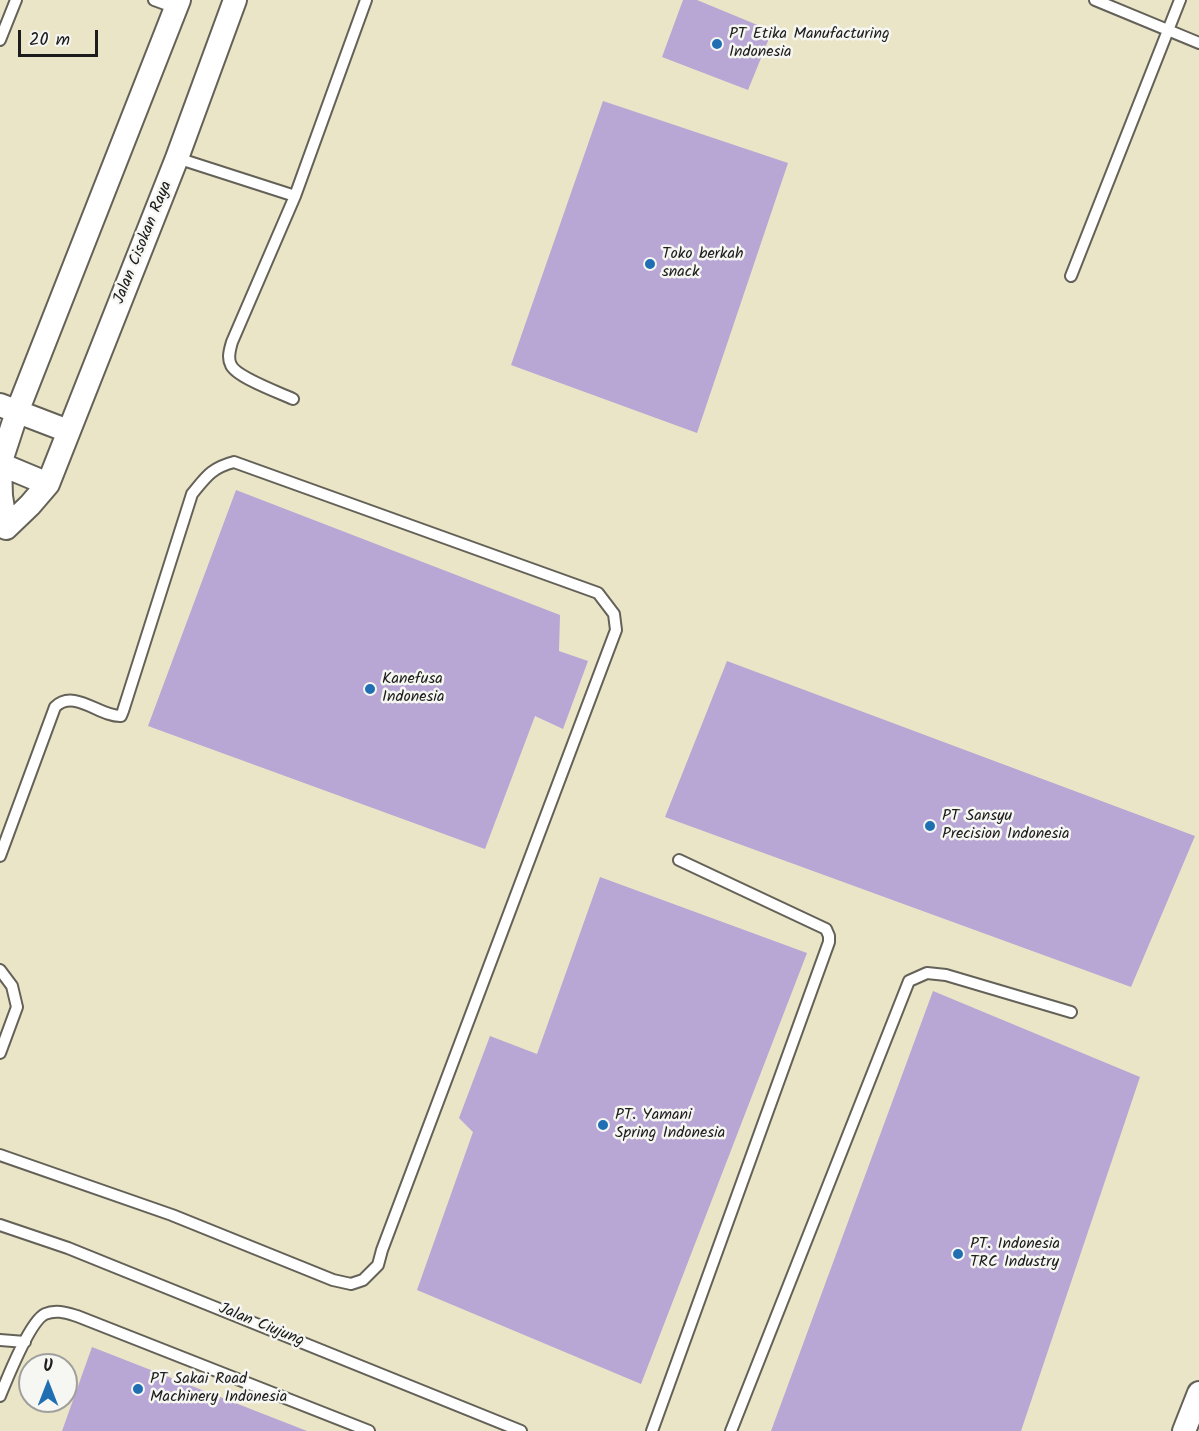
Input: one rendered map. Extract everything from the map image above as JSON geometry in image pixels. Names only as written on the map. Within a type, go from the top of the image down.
[{"type":"street","name":"Jalan Cisokan Raya","points":[[48,484],[177,158],[235,0]]},
{"type":"street","points":[[0,464],[48,484],[4,532],[0,464],[9,409],[178,4]]},
{"type":"street","points":[[9,409],[69,431]]},
{"type":"street","points":[[1184,1431],[1199,1393]]},
{"type":"lane","points":[[0,40],[16,0]]},
{"type":"lane","points":[[154,0],[178,4]]},
{"type":"lane","points":[[293,399],[237,373],[230,365],[229,353],[294,196],[366,0]]},
{"type":"lane","points":[[1095,0],[1199,43]]},
{"type":"lane","points":[[1071,276],[1180,0]]},
{"type":"lane","points":[[177,158],[294,196]]},
{"type":"lane","points":[[0,856],[55,707],[60,702],[74,700],[113,716],[121,716],[192,494],[207,475],[219,466],[234,462],[598,593],[614,614],[616,630],[378,1265],[363,1281],[351,1284],[333,1280],[172,1215],[0,1155]]},
{"type":"lane","points":[[652,1431],[830,942],[826,929],[679,860]]},
{"type":"lane","points":[[0,970],[12,986],[17,1007],[0,1053]]},
{"type":"lane","points":[[731,1431],[909,981],[927,973],[946,975],[1071,1012]]},
{"type":"lane","name":"Jalan Ciujung","points":[[0,1225],[68,1248],[521,1431]]},
{"type":"lane","points":[[0,1396],[34,1324],[44,1314],[58,1311],[77,1316],[369,1431]]},
{"type":"lane","points":[[0,1340],[25,1342]]},
{"type":"building","name":"PT Etika Manufacturing Indonesia","points":[[683,0],[697,0],[772,31],[748,90],[662,57]]},
{"type":"building","name":"Toko berkah snack","points":[[603,101],[788,163],[697,433],[511,365]]},
{"type":"building","name":"Kanefusa Indonesia","points":[[236,490],[560,615],[559,651],[588,661],[563,729],[535,716],[485,849],[148,726]]},
{"type":"building","name":"PT Sansyu Precision Indonesia","points":[[727,661],[1195,836],[1131,987],[665,817]]},
{"type":"building","name":"PT. Yamani Spring Indonesia","points":[[600,877],[807,953],[641,1384],[417,1290],[473,1132],[459,1118],[490,1036],[537,1054]]},
{"type":"building","name":"PT. Indonesia TRC Industry","points":[[933,991],[1140,1077],[1021,1431],[771,1431]]},
{"type":"building","name":"PT Sakai Road Machinery Indonesia","points":[[92,1347],[307,1431],[62,1431],[68,1413],[78,1413],[78,1386]]},
{"type":"place","name":"PT Etika Manufacturing Indonesia","points":[[717,44]]},
{"type":"place","name":"Toko berkah snack","points":[[650,264]]},
{"type":"place","name":"Kanefusa Indonesia","points":[[370,689]]},
{"type":"place","name":"PT Sansyu Precision Indonesia","points":[[930,826]]},
{"type":"place","name":"PT. Yamani Spring Indonesia","points":[[603,1125]]},
{"type":"place","name":"PT. Indonesia TRC Industry","points":[[958,1254]]},
{"type":"place","name":"PT Sakai Road Machinery Indonesia","points":[[138,1389]]}]
